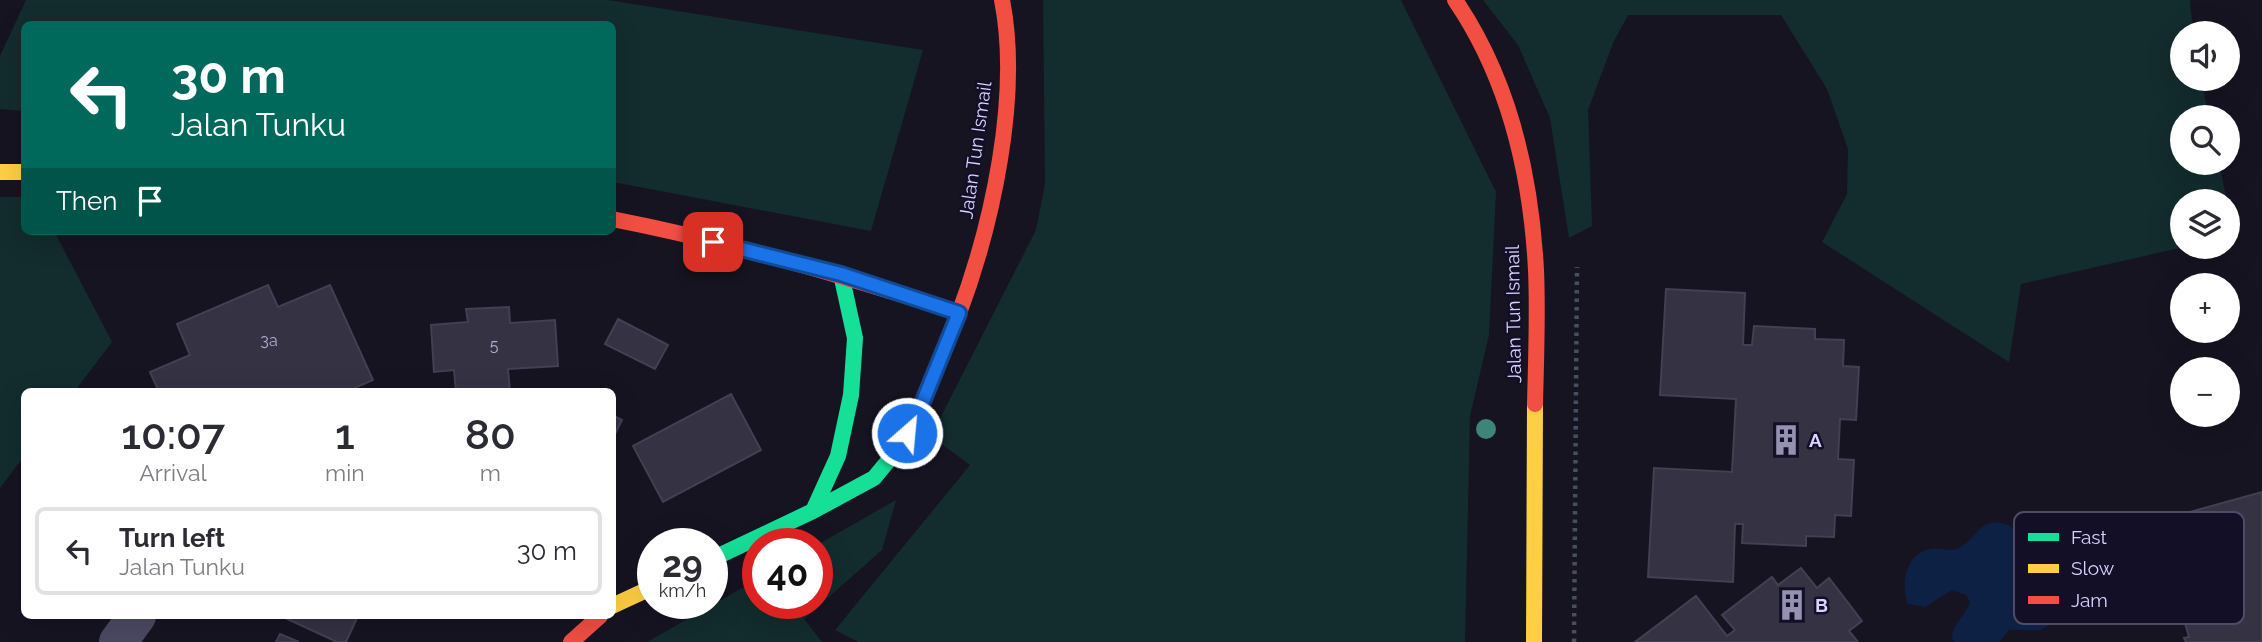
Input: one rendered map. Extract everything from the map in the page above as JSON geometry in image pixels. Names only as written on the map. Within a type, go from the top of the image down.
[{"type":"street","name":"Jalan Tun Ismail","points":[[728,551],[874,478],[898,449],[917,416],[959,313],[991,210],[1007,98],[1008,31],[1002,0]]},
{"type":"street","name":"Jalan Tun Ismail","points":[[1455,0],[1476,31],[1494,68],[1509,116],[1531,218],[1536,270],[1534,642]]},
{"type":"street","points":[[0,172],[21,172]]},
{"type":"street","points":[[616,220],[738,247],[841,274],[959,313]]},
{"type":"street","points":[[813,511],[838,456],[851,395],[855,338],[841,274]]},
{"type":"street","points":[[616,604],[637,594]]},
{"type":"street","points":[[118,642],[135,619]]},
{"type":"street","points":[[571,642],[597,619]]},
{"type":"path","points":[[1574,642],[1577,267]]},
{"type":"green space","points":[[26,0],[608,0],[923,50],[871,231],[616,183],[616,21],[21,21],[21,111],[0,109],[0,56]]},
{"type":"green space","points":[[1043,0],[1401,0],[1496,192],[1489,335],[1470,416],[1465,642],[858,642],[835,630],[970,465],[931,436],[1036,230],[1045,184]]},
{"type":"green space","points":[[1483,0],[2190,0],[2192,21],[2170,21],[2170,91],[2204,91],[2206,105],[2170,105],[2170,175],[2222,175],[2224,189],[2170,189],[2170,250],[2021,284],[2009,362],[1822,242],[1847,194],[1848,149],[1827,89],[1781,15],[1628,15],[1613,43],[1588,110],[1592,226],[1569,238],[1550,118],[1518,45]]},
{"type":"green space","points":[[0,197],[21,197],[21,235],[56,235],[112,342],[77,388],[21,388],[21,460],[0,488]]},
{"type":"green space","points":[[896,500],[882,550],[833,593],[833,536]]},
{"type":"green space","points":[[742,588],[742,619],[804,619],[822,642],[647,642],[688,619],[728,619],[728,596]]},
{"type":"water","points":[[1997,522],[2014,529],[2014,624],[2049,624],[2039,630],[2009,630],[1999,642],[1955,642],[1952,639],[1955,628],[1970,602],[1966,595],[1952,590],[1925,607],[1908,604],[1905,588],[1907,571],[1910,563],[1922,552],[1958,548],[1990,524]]},
{"type":"building","points":[[268,285],[278,307],[330,285],[373,380],[354,388],[157,388],[150,372],[190,355],[177,324]]},
{"type":"building","name":"A","points":[[1666,289],[1745,293],[1743,345],[1752,345],[1754,326],[1815,329],[1815,339],[1844,340],[1843,366],[1859,367],[1856,420],[1840,419],[1838,459],[1854,460],[1851,516],[1835,515],[1834,537],[1806,536],[1806,546],[1742,543],[1743,524],[1735,524],[1733,582],[1648,577],[1654,468],[1732,472],[1736,399],[1660,395]]},
{"type":"building","points":[[509,307],[510,323],[555,320],[558,366],[508,369],[510,388],[456,388],[454,370],[434,372],[431,325],[468,322],[466,309]]},
{"type":"building","points":[[618,319],[668,345],[655,369],[605,344]]},
{"type":"building","points":[[731,394],[761,450],[663,502],[633,446]]},
{"type":"building","points":[[616,417],[622,420],[616,432]]},
{"type":"building","points":[[2262,492],[2262,642],[2186,642],[2184,638],[2189,637],[2185,624],[2244,624],[2244,512],[2190,512]]},
{"type":"building","name":"B","points":[[1801,568],[1817,588],[1829,578],[1862,621],[1849,631],[1858,642],[1635,642],[1696,596],[1727,636],[1735,630],[1722,615],[1772,577],[1778,585]]},
{"type":"building","points":[[287,619],[357,619],[346,642],[337,642]]},
{"type":"building","points":[[280,634],[299,642],[276,642]]},
{"type":"traffic: fast","points":[[813,511],[838,456],[851,395],[855,338],[841,274]]},
{"type":"traffic: fast","points":[[728,551],[874,478],[898,449],[917,416],[958,316]]},
{"type":"traffic: slow","points":[[0,172],[21,172]]},
{"type":"traffic: slow","points":[[1534,642],[1535,404]]},
{"type":"traffic: slow","points":[[616,604],[637,594]]},
{"type":"traffic: jam","points":[[958,316],[982,242],[1000,160],[1008,77],[1007,37],[1002,0]]},
{"type":"traffic: jam","points":[[1455,0],[1474,30],[1503,95],[1514,129],[1529,199],[1536,270],[1535,404]]},
{"type":"traffic: jam","points":[[616,220],[787,261],[959,313]]},
{"type":"traffic: jam","points":[[571,642],[597,619]]},
{"type":"place","name":"A","points":[[1786,440]]},
{"type":"place","name":"B","points":[[1792,605]]},
{"type":"route","points":[[713,242],[841,274],[959,313],[917,416],[907,433]]}]
